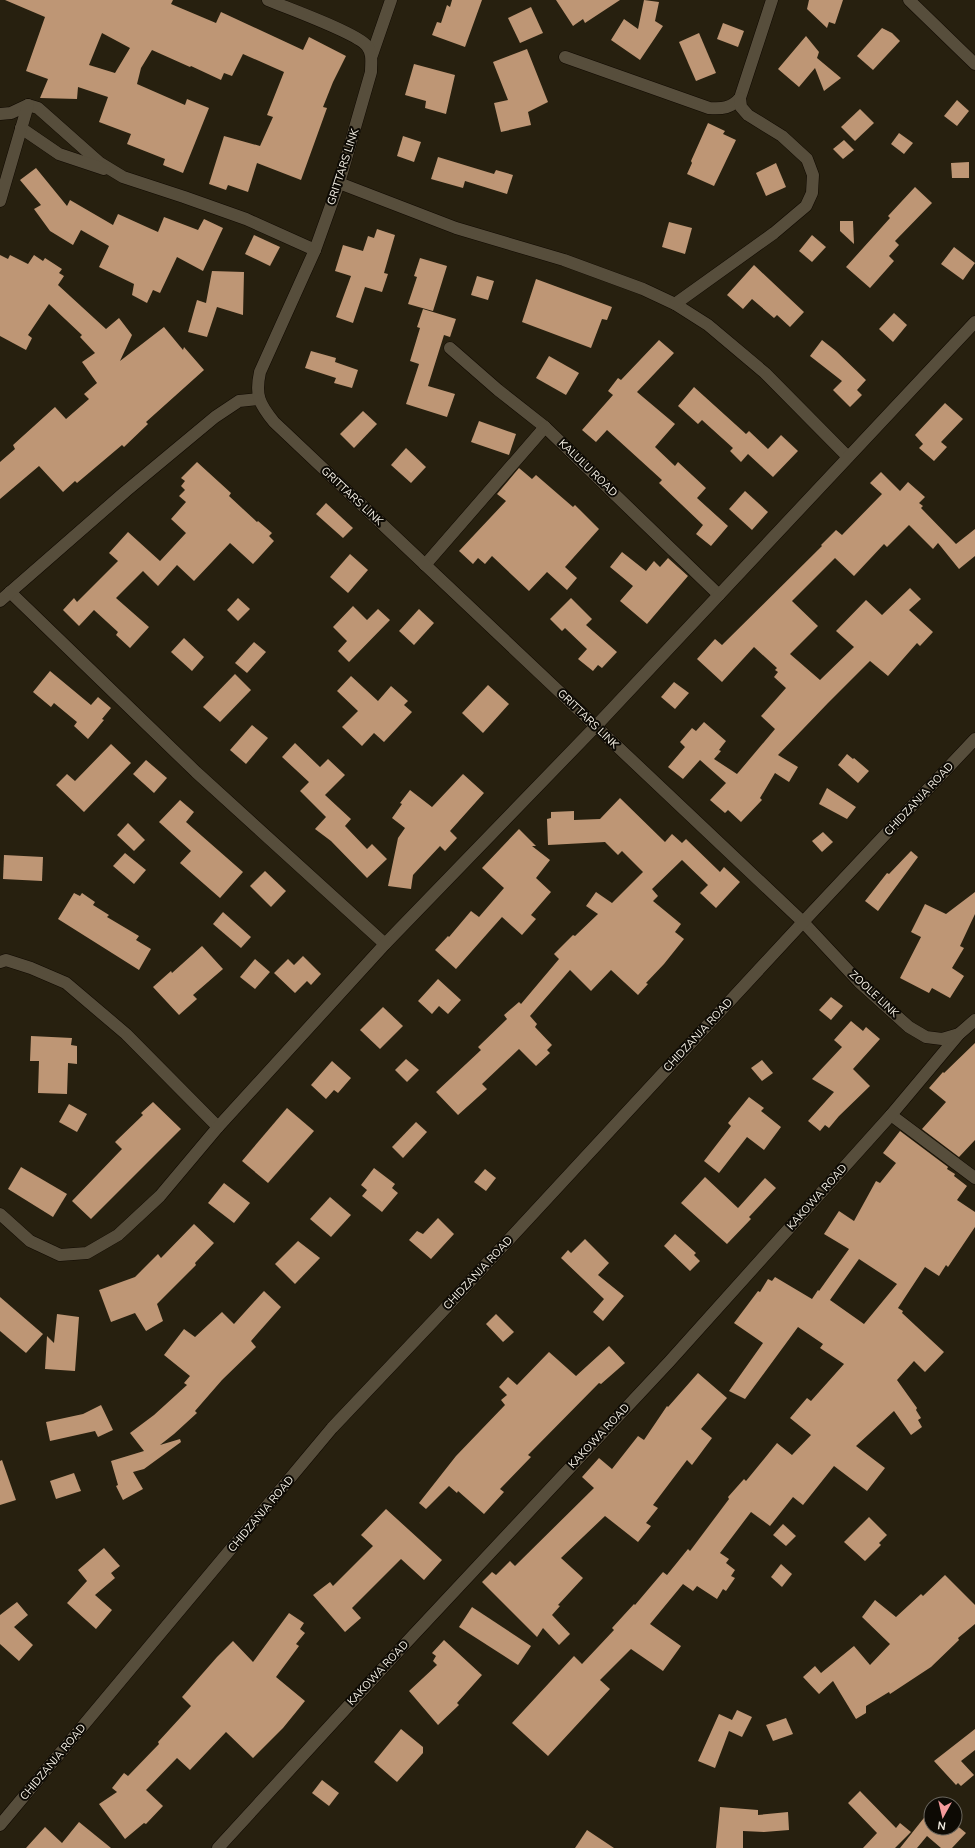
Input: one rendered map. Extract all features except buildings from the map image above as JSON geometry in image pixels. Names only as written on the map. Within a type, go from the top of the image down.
[{"type":"street","points":[[268,0],[351,35],[366,44],[372,55]]},
{"type":"street","name":"GRITTARS LINK","points":[[391,0],[372,55],[371,72],[339,183],[315,250],[260,372],[257,387],[259,399],[265,411],[274,422],[803,922]]},
{"type":"street","points":[[675,304],[774,233],[806,206],[812,193],[813,176],[807,159],[782,136],[748,115],[741,107],[740,98],[772,0]]},
{"type":"street","points":[[909,0],[975,64]]},
{"type":"street","points":[[565,57],[710,108],[722,109],[733,105],[740,98]]},
{"type":"street","points":[[0,114],[11,113],[28,105],[38,108],[100,162],[118,174]]},
{"type":"street","points":[[0,202],[28,105]]},
{"type":"street","points":[[21,128],[58,154],[246,220],[315,250]]},
{"type":"street","points":[[339,183],[456,228],[564,260],[643,289],[675,304],[708,325],[765,373],[848,457]]},
{"type":"street","points":[[0,1214],[30,1241],[60,1255],[87,1253],[118,1235],[160,1196],[218,1127],[385,944],[596,726],[975,322]]},
{"type":"street","name":"KALULU ROAD","points":[[450,348],[498,390],[545,427],[719,595]]},
{"type":"street","points":[[0,600],[126,491],[215,417],[239,402],[259,399]]},
{"type":"street","points":[[425,565],[545,427]]},
{"type":"street","points":[[10,592],[196,772],[385,944]]},
{"type":"street","name":"CHIDZANJA ROAD","points":[[0,1825],[332,1428],[446,1308],[803,922],[975,739]]},
{"type":"street","name":"ZOOLE LINK","points":[[803,922],[859,982],[910,1027],[926,1036],[942,1039],[959,1034]]},
{"type":"street","points":[[0,962],[6,960],[31,968],[66,983],[126,1034],[218,1127]]},
{"type":"street","name":"KAKOWA ROAD","points":[[218,1848],[400,1650],[669,1362],[891,1115],[959,1034],[975,1020]]},
{"type":"street","points":[[891,1115],[975,1178]]}]
